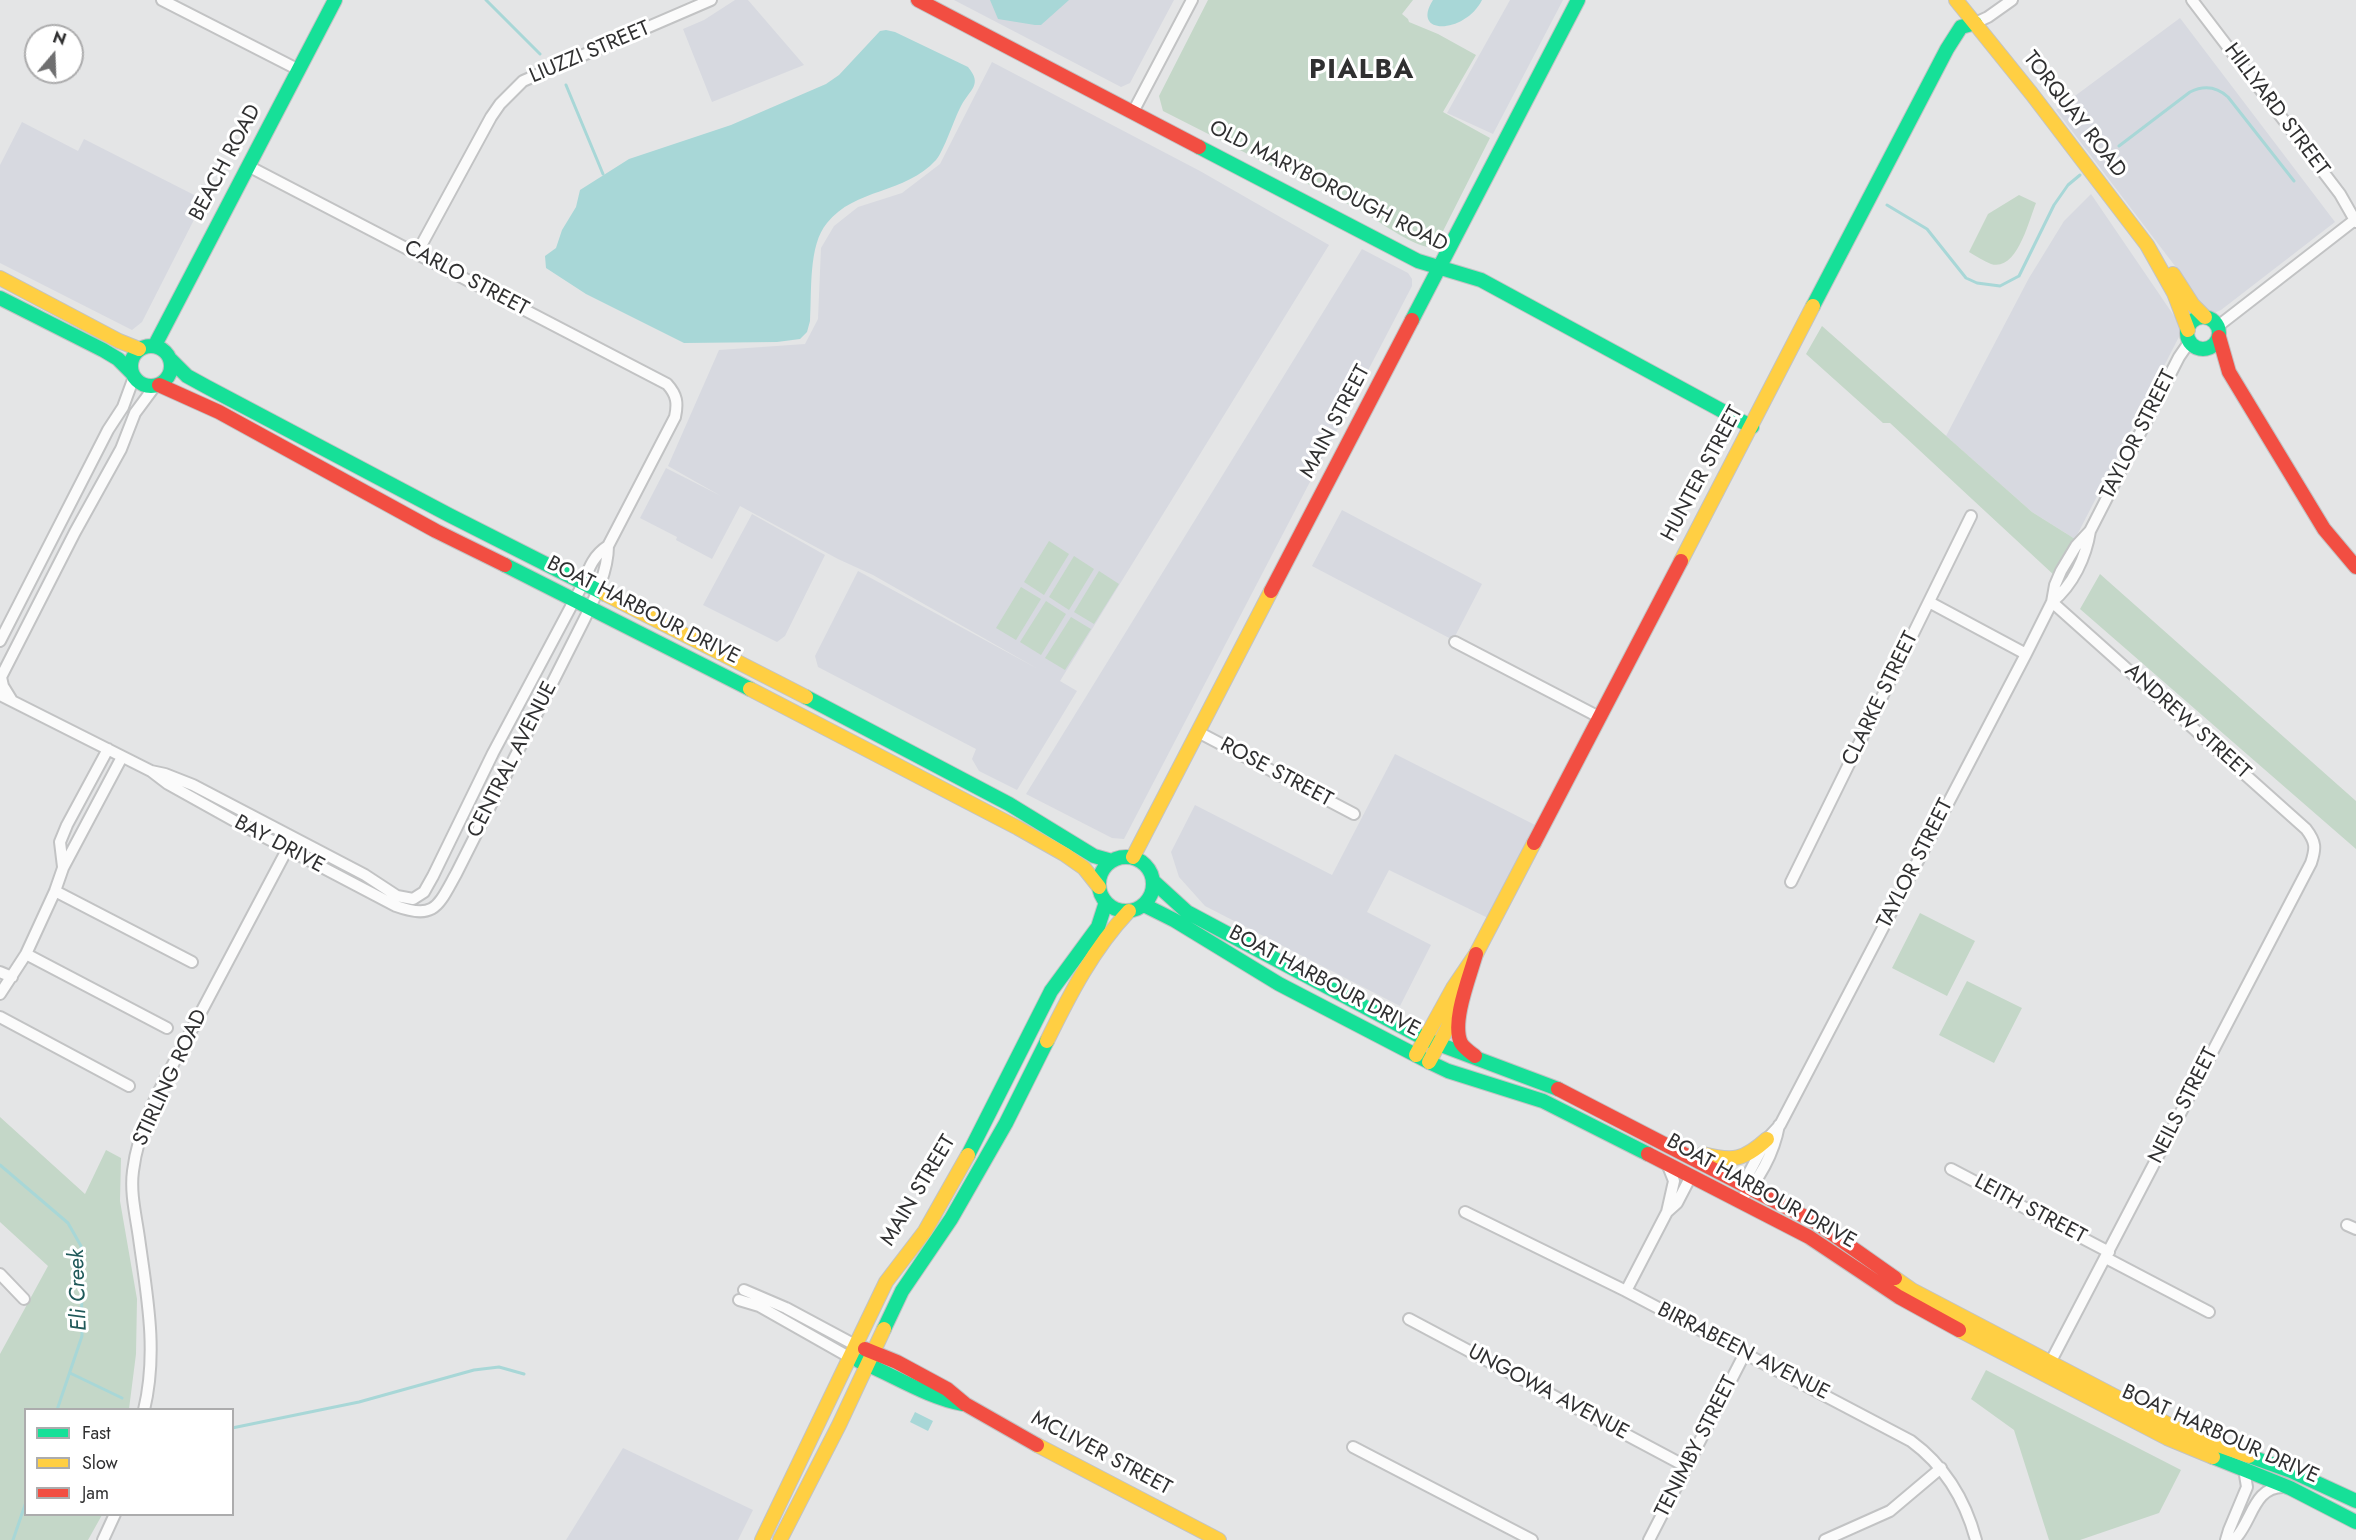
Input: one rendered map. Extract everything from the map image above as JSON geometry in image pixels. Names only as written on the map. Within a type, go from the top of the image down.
[{"type":"main road","name":"BEACH ROAD","points":[[155,345],[227,205],[250,167],[335,0]]},
{"type":"main road","name":"OLD MARYBOROUGH ROAD","points":[[918,0],[1418,261],[1481,280],[1752,427]]},
{"type":"main road","name":"TORQUAY ROAD","points":[[1956,0],[2031,93],[2156,258],[2182,311],[2193,340],[2229,372]]},
{"type":"main road","name":"MAIN STREET","points":[[1133,857],[1579,2]]},
{"type":"main road","name":"HUNTER STREET","points":[[1422,1059],[1453,988],[1476,954],[1947,50],[1961,27],[1975,23]]},
{"type":"main road","name":"TORQUAY ROAD","points":[[2156,258],[2169,268],[2193,305],[2218,331],[2229,372],[2324,529],[2356,567]]},
{"type":"main road","points":[[0,278],[119,341],[139,349]]},
{"type":"main road","points":[[0,298],[72,335],[99,346],[120,359],[133,375],[143,384],[157,385],[170,375],[171,360],[162,348],[155,345],[139,349],[133,356],[131,364],[133,375]]},
{"type":"main road","points":[[2205,317],[2195,319],[2193,340],[2213,346],[2218,331]]},
{"type":"main road","name":"BOAT HARBOUR DRIVE","points":[[171,360],[187,376],[207,387],[449,515],[598,589],[1009,804],[1094,856],[1112,861]]},
{"type":"main road","name":"BOAT HARBOUR DRIVE","points":[[157,385],[180,393],[219,412],[436,531],[590,607],[1036,837],[1084,868],[1099,888]]},
{"type":"main road","points":[[748,667],[765,684],[800,704],[809,719]]},
{"type":"main road","points":[[1133,857],[1147,866],[1153,881],[1153,890],[1144,905],[1129,911],[1112,908],[1106,902],[1099,888],[1101,872],[1112,861],[1133,857]]},
{"type":"main road","name":"BOAT HARBOUR DRIVE","points":[[1153,881],[1187,912],[1431,1042],[1544,1082],[1748,1185],[1817,1223],[1912,1290],[2187,1434],[2291,1471],[2356,1501]]},
{"type":"main road","name":"MAIN STREET","points":[[762,1540],[886,1282],[925,1231],[959,1172],[1051,991],[1098,927],[1106,902]]},
{"type":"main road","name":"BOAT HARBOUR DRIVE","points":[[1144,905],[1178,921],[1214,947],[1259,973],[1422,1059],[1448,1071],[1542,1101],[1809,1237],[1899,1297],[2167,1438],[2290,1488],[2356,1522]]},
{"type":"main road","name":"MAIN STREET","points":[[780,1540],[839,1425],[903,1291],[951,1219],[1006,1123],[1076,982],[1114,927],[1129,911]]},
{"type":"main road","points":[[1476,954],[1462,1008],[1460,1039],[1464,1047],[1481,1061]]},
{"type":"main road","points":[[1623,1120],[1648,1141],[1684,1161],[1691,1176]]},
{"type":"main road","points":[[1668,1143],[1724,1160],[1734,1160],[1753,1153],[1767,1139]]},
{"type":"main road","name":"MCLIVER STREET","points":[[852,1351],[870,1358],[889,1373],[942,1400],[965,1404],[1079,1468],[1219,1540]]},
{"type":"street","points":[[162,0],[298,70]]},
{"type":"street","name":"LIUZZI STREET","points":[[417,253],[491,117],[505,98],[523,81],[711,0]]},
{"type":"street","points":[[1133,112],[1192,0]]},
{"type":"street","points":[[1975,23],[2012,0]]},
{"type":"street","name":"HILLYARD STREET","points":[[2192,0],[2340,194],[2356,221]]},
{"type":"street","name":"CARLO STREET","points":[[250,167],[667,384],[676,397],[675,417],[608,546]]},
{"type":"street","points":[[2218,331],[2356,221]]},
{"type":"street","name":"TAYLOR STREET","points":[[1748,1185],[1767,1139],[1779,1125],[2026,654],[2052,602],[2055,585],[2061,571],[2076,546],[2090,531],[2179,357],[2193,340]]},
{"type":"street","points":[[0,641],[123,407],[133,375]]},
{"type":"street","points":[[11,699],[3,686],[1,677],[115,460],[131,427],[135,413],[157,385]]},
{"type":"street","points":[[99,451],[115,460]]},
{"type":"street","name":"CLARKE STREET","points":[[1791,882],[1971,516]]},
{"type":"street","name":"CENTRAL AVENUE","points":[[412,912],[423,913],[436,906],[441,899],[590,607],[598,589],[608,555],[608,546],[600,550],[592,562],[575,600],[493,753],[433,876],[424,892],[413,899]]},
{"type":"street","points":[[1929,602],[2026,654]]},
{"type":"street","name":"ANDREW STREET","points":[[2052,602],[2306,829],[2313,837],[2316,847]]},
{"type":"street","points":[[1455,642],[1599,717]]},
{"type":"street","points":[[0,695],[11,699]]},
{"type":"street","name":"BAY DRIVE","points":[[11,699],[151,771],[168,784],[287,849],[396,906],[412,912]]},
{"type":"street","name":"ROSE STREET","points":[[1198,732],[1354,814]]},
{"type":"street","points":[[63,867],[60,842],[108,748]]},
{"type":"street","points":[[0,994],[26,954],[55,891],[63,867],[122,756]]},
{"type":"street","name":"BAY DRIVE","points":[[151,771],[193,785],[365,875],[397,896],[413,899]]},
{"type":"street","name":"STIRLING ROAD","points":[[144,1408],[152,1355],[151,1323],[133,1196],[132,1173],[138,1143],[164,1082],[293,838]]},
{"type":"street","name":"NEILS STREET","points":[[2050,1363],[2305,873],[2316,847]]},
{"type":"street","points":[[55,891],[192,962]]},
{"type":"street","points":[[26,954],[167,1028]]},
{"type":"street","points":[[0,972],[12,977]]},
{"type":"street","points":[[0,1017],[129,1086]]},
{"type":"street","name":"TAYLOR STREET","points":[[1739,1201],[1777,1140],[1779,1125]]},
{"type":"street","points":[[1626,1291],[1667,1212],[1674,1181],[1666,1163]]},
{"type":"street","name":"LEITH STREET","points":[[1951,1169],[2209,1312]]},
{"type":"street","points":[[1667,1212],[1677,1203],[1691,1176]]},
{"type":"street","name":"BIRRABEEN AVENUE","points":[[1465,1212],[1626,1291],[1891,1429],[1920,1448],[1941,1468],[1960,1495],[1976,1540]]},
{"type":"street","points":[[0,1274],[24,1299]]},
{"type":"street","name":"MCLIVER STREET","points":[[742,1295],[759,1306],[852,1351]]},
{"type":"street","name":"UNGOWA AVENUE","points":[[1409,1319],[1688,1467]]},
{"type":"street","name":"TENIMBY STREET","points":[[1649,1540],[1745,1353]]},
{"type":"street","points":[[1353,1447],[1532,1540]]},
{"type":"street","points":[[1825,1540],[1890,1511],[1941,1468]]},
{"type":"street","points":[[2226,1540],[2247,1486],[2244,1469]]},
{"type":"street","points":[[2234,1540],[2259,1498],[2266,1491],[2276,1487],[2290,1488]]},
{"type":"street","points":[[103,1540],[115,1516]]},
{"type":"shaded area","points":[[735,0],[748,0],[804,65],[712,102],[683,29],[704,20]]},
{"type":"shaded area","points":[[954,0],[1174,0],[1130,83],[1121,87]]},
{"type":"shaded area","points":[[1510,0],[1563,0],[1493,134],[1447,113]]},
{"type":"shaded area","points":[[2180,18],[2335,222],[2221,310],[2214,313],[2202,306],[2175,266],[2056,110]]},
{"type":"shaded area","points":[[992,62],[1200,171],[1329,245],[1060,681],[1077,691],[1017,790],[979,771],[972,759],[976,749],[818,667],[815,656],[858,571],[1038,669],[873,575],[838,559],[740,506],[712,559],[640,518],[666,468],[721,496],[668,466],[719,350],[805,344],[818,319],[821,248],[834,226],[858,207],[902,193],[940,164]]},
{"type":"shaded area","points":[[22,122],[78,151],[84,139],[204,200],[142,322],[132,330],[0,263],[0,165]]},
{"type":"shaded area","points":[[2091,194],[2183,329],[2075,539],[2032,512],[1946,436],[2029,278],[2064,221]]},
{"type":"shaded area","points":[[1362,249],[1408,273],[1412,279],[1412,286],[1124,839],[1112,838],[1026,794]]},
{"type":"shaded area","points":[[1342,510],[1482,584],[1453,640],[1312,566]]},
{"type":"shaded area","points":[[752,514],[825,555],[785,636],[777,642],[703,605]]},
{"type":"shaded area","points":[[1395,754],[1537,826],[1488,918],[1389,870],[1367,912],[1431,945],[1400,1006],[1205,906],[1179,877],[1171,852],[1195,805],[1332,875]]},
{"type":"shaded area","points":[[623,1448],[753,1510],[738,1540],[566,1540]]},
{"type":"green space","points":[[1208,0],[1413,0],[1402,14],[1409,22],[1438,34],[1476,55],[1443,112],[1490,138],[1439,239],[1431,247],[1405,238],[1358,209],[1163,111],[1159,96]]},
{"type":"green space","points":[[2019,195],[2036,203],[2026,232],[2015,253],[2000,264],[1991,264],[1969,252],[1988,214]]},
{"type":"green space","points":[[1822,326],[2032,512],[2075,539],[2055,576],[1890,423],[1883,423],[1806,354]]},
{"type":"green space","points":[[1049,541],[1069,554],[1044,595],[1024,582]]},
{"type":"green space","points":[[1074,556],[1094,569],[1069,610],[1049,597]]},
{"type":"green space","points":[[1099,571],[1119,584],[1094,624],[1074,612]]},
{"type":"green space","points":[[2100,574],[2356,801],[2356,849],[2080,609]]},
{"type":"green space","points":[[1021,587],[1041,599],[1016,640],[996,628]]},
{"type":"green space","points":[[1046,601],[1066,614],[1041,655],[1020,642]]},
{"type":"green space","points":[[1071,617],[1091,629],[1065,670],[1045,658]]},
{"type":"green space","points":[[1920,913],[1975,941],[1947,996],[1892,968]]},
{"type":"green space","points":[[1967,981],[2022,1008],[1994,1063],[1939,1035]]},
{"type":"green space","points":[[0,1117],[85,1194],[106,1150],[121,1158],[120,1201],[137,1299],[136,1354],[129,1408],[24,1408],[24,1516],[101,1516],[88,1540],[0,1540],[0,1354],[48,1266],[0,1222]]},
{"type":"green space","points":[[1986,1370],[2181,1470],[2159,1513],[2080,1540],[2049,1540],[2014,1430],[1971,1399]]},
{"type":"water","points":[[990,0],[1069,0],[1041,25],[1035,25],[998,19]]},
{"type":"water","points":[[1433,0],[1482,0],[1464,19],[1442,26],[1434,25],[1429,20],[1428,12]]},
{"type":"water","points":[[880,31],[895,32],[968,67],[974,78],[974,87],[961,106],[936,160],[924,171],[910,179],[851,203],[827,223],[821,232],[814,256],[810,321],[807,332],[800,339],[777,342],[684,343],[586,294],[546,268],[545,256],[556,248],[562,230],[576,207],[580,190],[629,159],[731,125],[826,84],[839,75]]},
{"type":"water","points":[[915,1412],[933,1421],[928,1431],[910,1422]]},
{"type":"waterway","points":[[486,0],[540,54]]},
{"type":"waterway","points":[[566,85],[603,174]]},
{"type":"waterway","points":[[2119,146],[2190,92],[2200,88],[2210,88],[2228,97],[2294,181]]},
{"type":"waterway","points":[[1887,205],[1927,229],[1966,278],[1977,283],[2000,286],[2019,276],[2054,205],[2068,185],[2080,175]]},
{"type":"waterway","name":"Eli Creek","points":[[0,1165],[68,1223],[81,1246],[82,1336],[58,1408]]},
{"type":"waterway","points":[[234,1428],[359,1402],[474,1370],[499,1367],[524,1374]]},
{"type":"waterway","points":[[70,1373],[122,1398]]},
{"type":"waterway","name":"Eli Creek","points":[[13,1540],[24,1508]]},
{"type":"traffic: fast","points":[[155,345],[335,0]]},
{"type":"traffic: fast","points":[[1412,320],[1578,0]]},
{"type":"traffic: fast","points":[[1813,306],[1947,49],[1961,27],[1975,23]]},
{"type":"traffic: fast","points":[[1199,147],[1418,261],[1481,280],[1752,427]]},
{"type":"traffic: fast","points":[[0,298],[103,350],[118,359],[132,373]]},
{"type":"traffic: fast","points":[[2203,317],[2214,322],[2219,333],[2214,344],[2203,349],[2192,344],[2187,333],[2192,322],[2203,317]]},
{"type":"traffic: fast","points":[[151,346],[159,347],[165,352],[170,358],[171,366],[170,374],[165,380],[159,385],[151,386],[143,385],[137,380],[132,374],[131,366],[132,358],[137,352],[143,347],[151,346]]},
{"type":"traffic: fast","points":[[171,360],[187,376],[207,387],[449,515],[605,594]]},
{"type":"traffic: fast","points":[[505,565],[750,689]]},
{"type":"traffic: fast","points":[[806,697],[1009,804],[1094,856],[1112,861]]},
{"type":"traffic: fast","points":[[1121,857],[1131,857],[1141,861],[1149,869],[1153,884],[1149,899],[1141,907],[1131,911],[1121,911],[1111,907],[1103,899],[1099,889],[1099,879],[1103,869],[1111,861],[1121,857]]},
{"type":"traffic: fast","points":[[1153,881],[1187,912],[1425,1039],[1558,1089]]},
{"type":"traffic: fast","points":[[968,1155],[1051,991],[1098,927],[1106,902]]},
{"type":"traffic: fast","points":[[1144,905],[1174,920],[1279,984],[1429,1062],[1448,1071],[1543,1101],[1648,1154]]},
{"type":"traffic: fast","points":[[884,1329],[902,1291],[951,1219],[1006,1123],[1047,1041]]},
{"type":"traffic: fast","points":[[859,1361],[923,1391],[963,1404]]},
{"type":"traffic: fast","points":[[2249,1456],[2291,1471],[2356,1501]]},
{"type":"traffic: fast","points":[[2213,1457],[2290,1488],[2356,1522]]},
{"type":"traffic: slow","points":[[1956,0],[2031,93],[2147,245],[2174,293],[2188,330]]},
{"type":"traffic: slow","points":[[2173,274],[2193,305],[2205,317]]},
{"type":"traffic: slow","points":[[0,278],[119,341],[139,349]]},
{"type":"traffic: slow","points":[[1681,561],[1813,306]]},
{"type":"traffic: slow","points":[[1133,857],[1271,591]]},
{"type":"traffic: slow","points":[[605,594],[806,697]]},
{"type":"traffic: slow","points":[[750,689],[1064,854],[1084,868],[1099,887]]},
{"type":"traffic: slow","points":[[1416,1055],[1453,988],[1476,954],[1534,843]]},
{"type":"traffic: slow","points":[[1047,1041],[1093,956],[1129,911]]},
{"type":"traffic: slow","points":[[1429,1062],[1447,1029],[1458,1001]]},
{"type":"traffic: slow","points":[[1703,1154],[1722,1158],[1738,1157],[1752,1151],[1767,1139]]},
{"type":"traffic: slow","points":[[762,1540],[886,1282],[925,1231],[968,1155]]},
{"type":"traffic: slow","points":[[1895,1278],[1912,1290],[2187,1434],[2249,1456]]},
{"type":"traffic: slow","points":[[780,1540],[839,1425],[884,1329]]},
{"type":"traffic: slow","points":[[1959,1330],[2167,1438],[2213,1457]]},
{"type":"traffic: slow","points":[[1037,1445],[1219,1540]]},
{"type":"traffic: jam","points":[[918,0],[1199,147]]},
{"type":"traffic: jam","points":[[1271,591],[1412,320]]},
{"type":"traffic: jam","points":[[2219,337],[2229,372],[2324,529],[2356,567]]},
{"type":"traffic: jam","points":[[159,385],[219,412],[436,531],[505,565]]},
{"type":"traffic: jam","points":[[1534,843],[1681,561]]},
{"type":"traffic: jam","points":[[1475,1056],[1461,1043],[1458,1023],[1462,999],[1476,954]]},
{"type":"traffic: jam","points":[[1558,1089],[1817,1223],[1895,1278]]},
{"type":"traffic: jam","points":[[1648,1154],[1809,1237],[1899,1297],[1959,1330]]},
{"type":"traffic: jam","points":[[865,1349],[897,1362],[947,1389],[965,1404],[1037,1445]]},
{"type":"district","name":"PIALBA","points":[[1362,71]]}]
